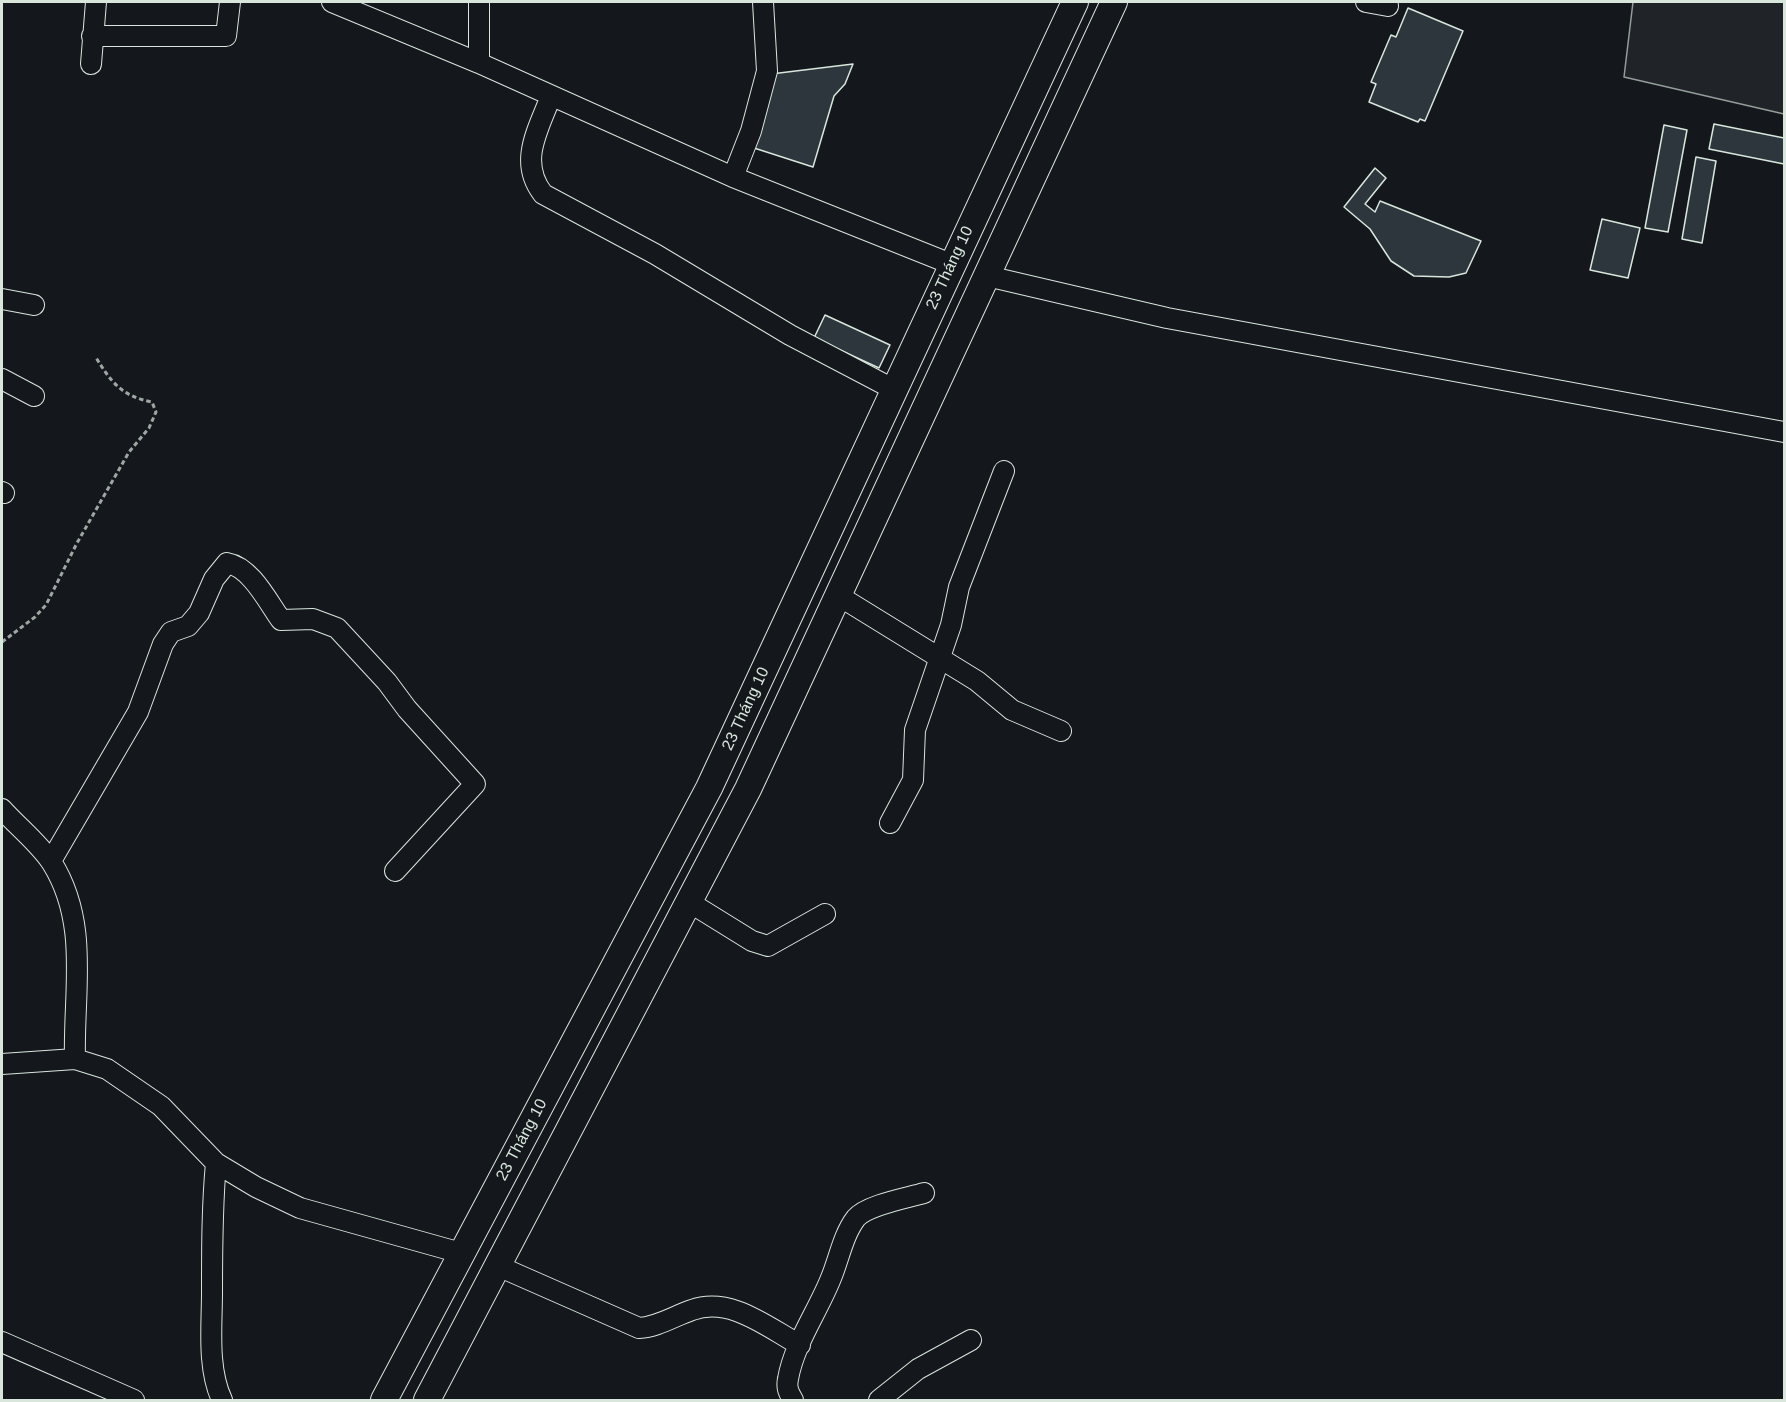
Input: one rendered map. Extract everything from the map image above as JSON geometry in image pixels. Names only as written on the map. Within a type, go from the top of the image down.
[{"type":"main road","name":"23 Tháng 10","points":[[384,1401],[710,788],[951,264],[1076,2]]},
{"type":"main road","points":[[427,1401],[748,789],[1114,2]]},
{"type":"main road","points":[[951,264],[987,276]]},
{"type":"main road","points":[[461,1254],[498,1266]]},
{"type":"street","points":[[91,64],[96,2]]},
{"type":"street","points":[[92,36],[226,36],[230,2]]},
{"type":"street","points":[[332,2],[479,63],[734,177],[951,264]]},
{"type":"street","points":[[479,2],[479,63]]},
{"type":"street","points":[[734,177],[751,131],[767,71],[763,2]]},
{"type":"street","points":[[1365,2],[1388,6]]},
{"type":"street","points":[[551,96],[529,163],[533,182],[543,194],[656,254],[790,335],[893,389]]},
{"type":"street","points":[[987,276],[1167,318],[1785,432]]},
{"type":"street","points":[[2,299],[34,305]]},
{"type":"street","points":[[2,380],[34,396]]},
{"type":"street","points":[[890,823],[913,780],[915,730],[940,657],[959,587],[1004,471]]},
{"type":"street","points":[[51,861],[138,712],[163,644],[171,632],[188,626],[199,613],[214,579],[227,563],[235,565],[251,579],[281,620],[313,619],[337,628],[475,784],[395,871]]},
{"type":"street","points":[[839,596],[977,681],[1012,710],[1061,731]]},
{"type":"street","points":[[2,809],[51,861],[66,890],[75,922],[79,963],[74,1015],[75,1059]]},
{"type":"street","points":[[689,902],[752,941],[768,946],[825,914]]},
{"type":"street","points":[[2,1064],[75,1059],[107,1069],[161,1106],[216,1163],[300,1208],[461,1254]]},
{"type":"street","points":[[216,1163],[212,1205],[212,1340],[215,1380],[222,1401]]},
{"type":"street","points":[[793,1401],[787,1390],[788,1378],[800,1345],[857,1217],[868,1210],[924,1193]]},
{"type":"street","points":[[498,1266],[639,1328],[652,1328],[704,1306],[725,1306],[800,1345]]},
{"type":"street","points":[[879,1401],[918,1369],[970,1340]]},
{"type":"street","points":[[2,1342],[134,1401]]},
{"type":"path","points":[[2,642],[34,617],[46,604],[76,543],[129,452],[150,428],[156,412],[152,402],[133,398],[121,390],[107,376],[95,356]]},
{"type":"shaded area","points":[[1633,2],[1784,2],[1784,114],[1624,77]]},
{"type":"building","points":[[1408,8],[1463,31],[1425,121],[1420,119],[1418,122],[1369,102],[1376,84],[1371,82],[1391,35],[1396,37]]},
{"type":"building","points":[[853,64],[845,84],[834,96],[813,167],[751,147],[771,74]]},
{"type":"building","points":[[1714,124],[1784,138],[1784,164],[1709,149]]},
{"type":"building","points":[[1664,125],[1687,130],[1668,232],[1645,228]]},
{"type":"building","points":[[1696,157],[1716,161],[1702,243],[1682,239]]},
{"type":"building","points":[[1375,168],[1386,178],[1365,204],[1375,212],[1380,201],[1481,241],[1466,273],[1449,277],[1414,276],[1391,261],[1370,229],[1344,207]]},
{"type":"building","points":[[1602,219],[1640,228],[1628,278],[1590,270]]},
{"type":"building","points":[[825,315],[890,345],[879,368],[814,338]]}]
